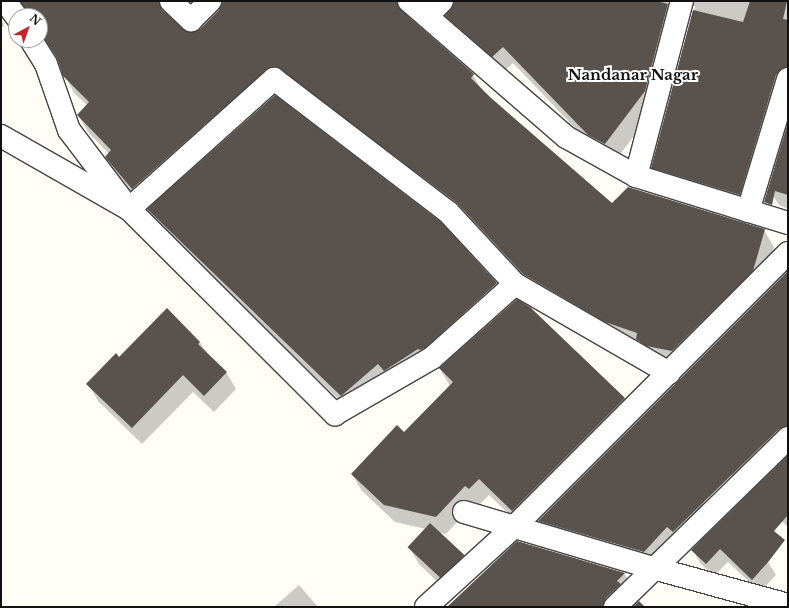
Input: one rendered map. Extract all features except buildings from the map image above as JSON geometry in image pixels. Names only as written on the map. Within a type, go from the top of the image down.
[{"type":"street","points":[[171,1],[191,20],[210,1]]},
{"type":"street","points":[[409,1],[434,9],[566,137],[636,176],[788,224]]},
{"type":"street","points":[[636,176],[682,1]]},
{"type":"street","points":[[36,48],[46,64],[69,130],[129,209],[335,414],[432,358],[515,284]]},
{"type":"street","points":[[129,209],[274,79],[448,213],[515,284],[669,373]]},
{"type":"street","points":[[748,211],[788,79]]},
{"type":"street","points":[[1,136],[129,209]]},
{"type":"street","points":[[426,607],[516,526],[788,253]]},
{"type":"street","points":[[615,607],[653,568],[788,438]]},
{"type":"street","points":[[464,512],[516,526],[653,568],[788,605]]},
{"type":"district","name":"Nandanar Nagar","points":[[633,75]]}]
